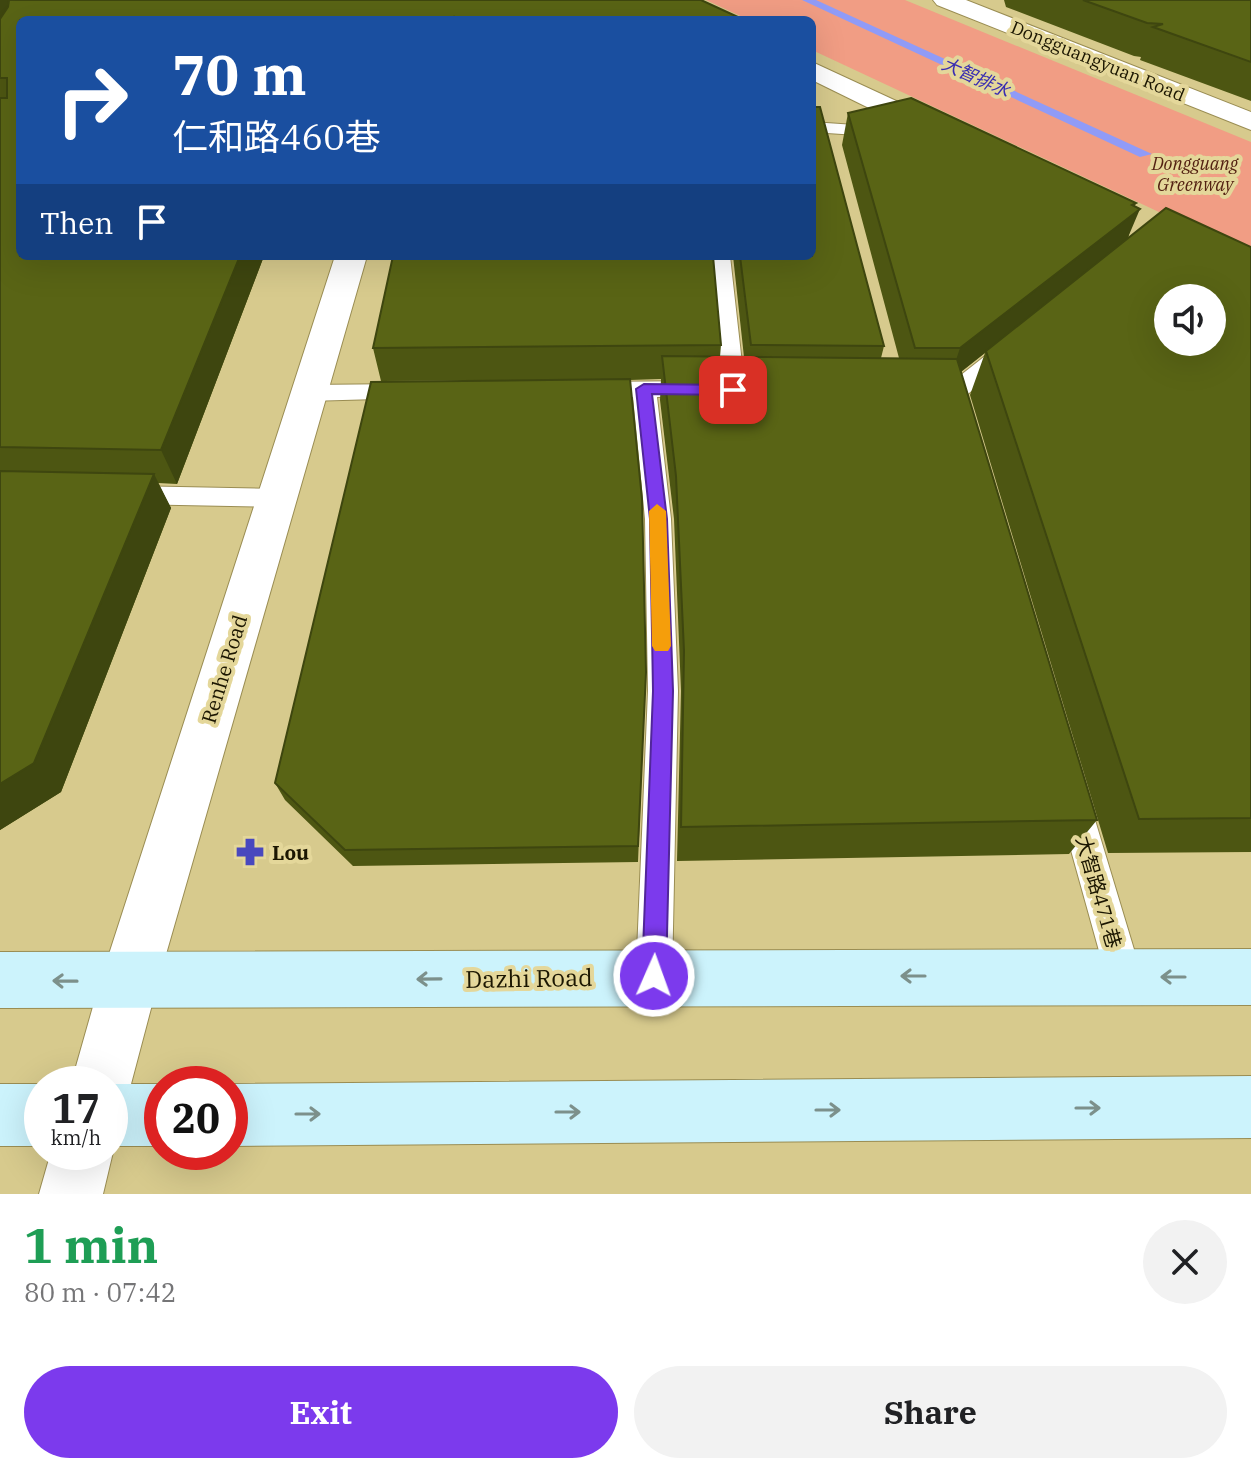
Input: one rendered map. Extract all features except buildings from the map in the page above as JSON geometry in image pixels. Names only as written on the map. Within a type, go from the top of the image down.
[{"type":"street","name":"Dongguangyuan Road","points":[[956,1],[1251,122]]},
{"type":"street","points":[[816,72],[957,141]]},
{"type":"street","name":"Renhe Road","points":[[106,1066],[275,498],[350,260]]},
{"type":"street","name":"Dazhi Road","points":[[0,980],[129,982],[654,976],[1251,977]]},
{"type":"street","points":[[248,1115],[1251,1107]]},
{"type":"street","points":[[0,1115],[24,1115]]},
{"type":"street","points":[[71,1194],[77,1170]]},
{"type":"lane","points":[[833,157],[819,127],[857,130],[902,114]]},
{"type":"lane","points":[[720,260],[733,390]]},
{"type":"lane","points":[[964,423],[947,392],[1028,334]]},
{"type":"lane","points":[[644,389],[658,519],[663,691],[654,976]]},
{"type":"lane","points":[[567,390],[762,390]]},
{"type":"lane","points":[[307,393],[430,391]]},
{"type":"lane","points":[[107,494],[275,498]]},
{"type":"lane","name":"大智路471巷","points":[[1066,777],[1124,976]]},
{"type":"green space","name":"Dongguang Greenway","points":[[706,0],[905,0],[1251,142],[1251,255],[816,52],[816,16],[740,16]]},
{"type":"waterway","name":"大智排水","points":[[807,0],[1145,154]]},
{"type":"slow traffic","points":[[657,511],[662,646]]},
{"type":"place","name":"Lou","points":[[250,852]]},
{"type":"route","points":[[654,976],[663,691],[658,519],[644,389],[733,390]]}]
